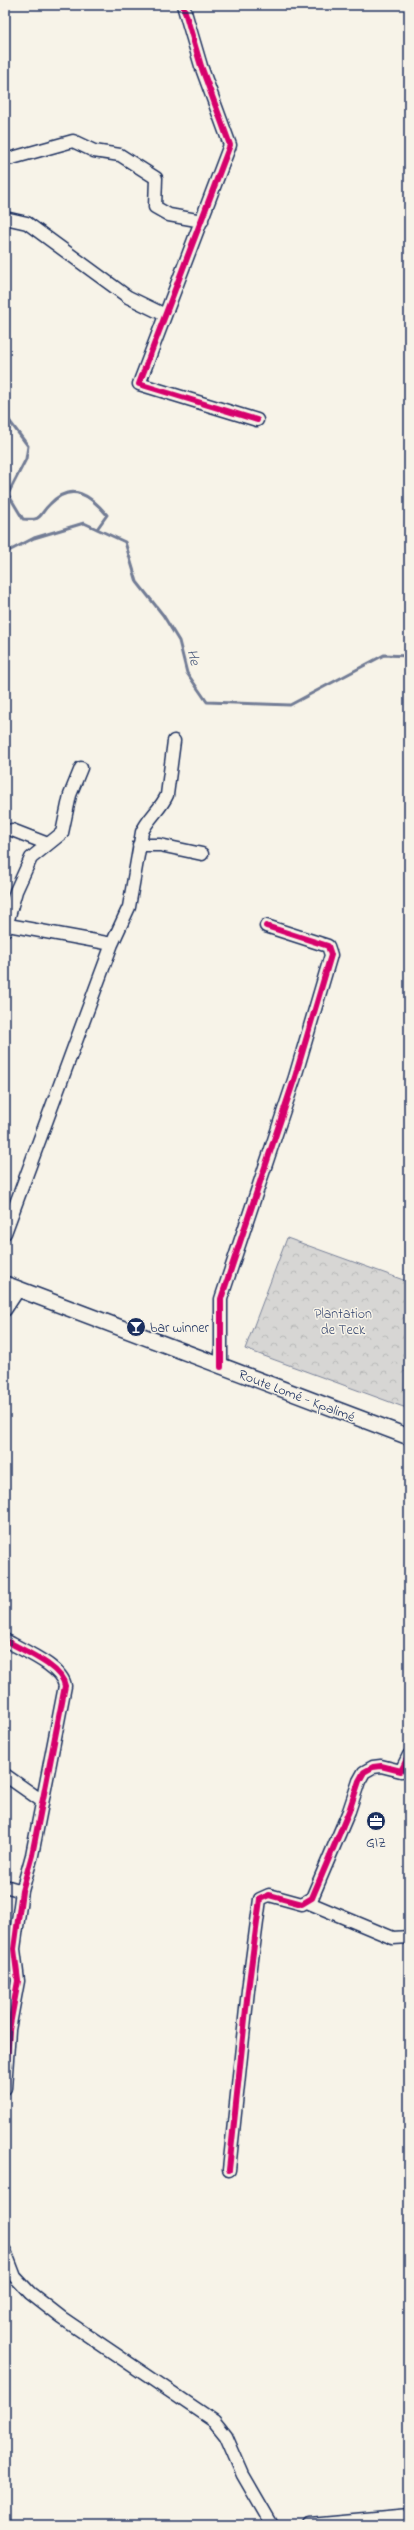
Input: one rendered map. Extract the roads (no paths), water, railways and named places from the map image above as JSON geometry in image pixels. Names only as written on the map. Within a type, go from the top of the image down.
[{"type":"main road","name":"Route Lomé - Kpalimé","points":[[5,1284],[409,1437]]},
{"type":"street","points":[[183,5],[201,66],[230,145],[139,384],[257,420]]},
{"type":"street","points":[[5,160],[74,141],[94,151],[120,155],[156,178],[155,207],[169,215],[202,221]]},
{"type":"street","points":[[5,218],[27,223],[128,297],[165,315]]},
{"type":"street","points":[[5,1233],[112,944],[129,907],[139,845],[146,823],[167,795],[174,741]]},
{"type":"street","points":[[81,768],[70,795],[65,827],[62,833],[31,858],[8,906],[6,928],[112,944]]},
{"type":"street","points":[[12,830],[48,844]]},
{"type":"street","points":[[139,845],[160,845],[202,854]]},
{"type":"street","points":[[222,1366],[221,1298],[296,1077],[331,955],[328,946],[266,926]]},
{"type":"street","points":[[5,1310],[19,1289]]},
{"type":"street","points":[[5,1640],[53,1667],[64,1681],[63,1699],[22,1892],[14,1949],[18,1981],[9,2030],[5,2088]]},
{"type":"street","points":[[307,1902],[316,1891],[349,1811],[359,1781],[364,1772],[373,1767],[381,1766],[405,1773],[409,1755]]},
{"type":"street","points":[[5,1775],[42,1801]]},
{"type":"street","points":[[5,1886],[22,1892]]},
{"type":"street","points":[[229,2170],[248,1982],[260,1900],[269,1895],[297,1904],[307,1902],[393,1938],[404,1939],[409,1937]]},
{"type":"street","points":[[5,2251],[15,2277],[30,2293],[62,2318],[214,2421],[226,2436],[243,2475],[272,2525]]},
{"type":"street","points":[[310,2525],[409,2516]]},
{"type":"waterway","points":[[5,415],[28,446],[26,459],[8,494],[23,519],[38,518],[58,497],[66,493],[73,492],[88,497],[107,515],[97,529]]},
{"type":"waterway","name":"He","points":[[5,553],[34,538],[84,523],[125,542],[137,582],[163,615],[179,641],[187,673],[207,702],[290,705],[384,655],[409,656]]},
{"type":"place","name":"bar winner","points":[[136,1327]]},
{"type":"place","name":"GIZ","points":[[376,1821]]},
{"type":"park label","name":"Plantation de Teck","points":[[343,1322]]}]
